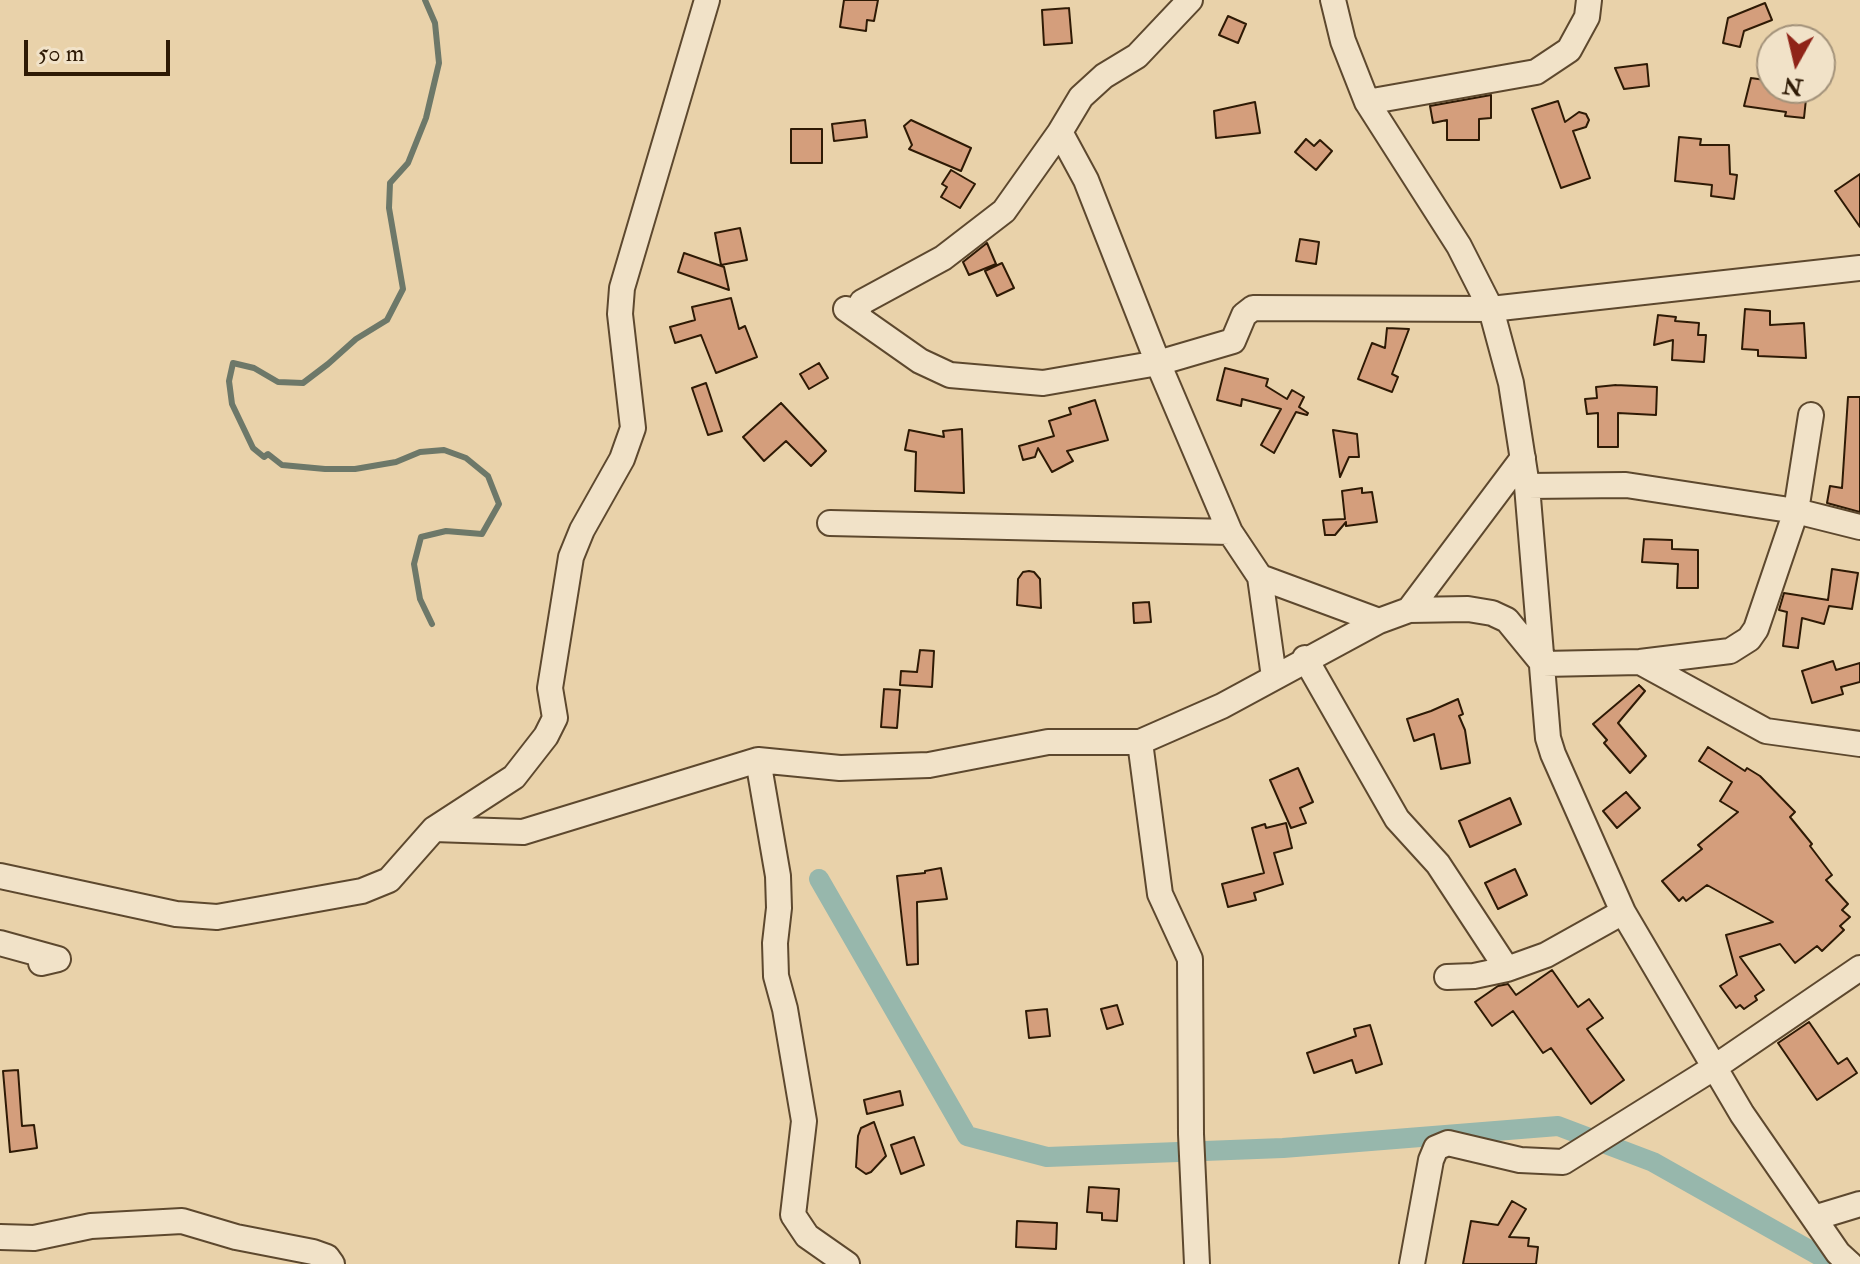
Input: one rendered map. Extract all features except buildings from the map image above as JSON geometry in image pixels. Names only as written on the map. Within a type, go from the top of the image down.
[{"type":"street","points":[[0,876],[176,914],[217,917],[362,891],[389,880],[434,829],[514,777],[555,718],[550,688],[571,557],[582,530],[631,440],[633,428],[620,314],[622,288],[707,0]]},
{"type":"street","points":[[1190,0],[1137,56],[1104,76],[1081,97],[1060,132],[997,217],[943,258],[862,302],[857,313],[846,309],[920,361],[950,375],[1043,383],[1158,363],[1233,341],[1244,315],[1253,308],[1491,309],[1860,268]]},
{"type":"street","points":[[1333,0],[1343,41],[1367,102],[1459,246],[1491,309],[1511,383],[1527,486],[1548,738],[1553,754],[1623,912],[1742,1114],[1838,1253],[1850,1264]]},
{"type":"street","points":[[1367,102],[1536,72],[1569,50],[1587,17],[1589,0]]},
{"type":"street","points":[[1060,132],[1086,180],[1158,363],[1230,532],[1260,577],[1274,677]]},
{"type":"street","points":[[1543,664],[1640,662],[1730,651],[1749,639],[1756,629],[1796,511],[1811,415]]},
{"type":"street","points":[[1409,610],[1523,458]]},
{"type":"street","points":[[1527,486],[1626,485],[1796,511],[1860,527]]},
{"type":"street","points":[[830,523],[1230,532]]},
{"type":"street","points":[[1260,577],[1379,621]]},
{"type":"street","points":[[434,829],[523,832],[758,760],[840,768],[929,765],[1048,742],[1140,742],[1206,714],[1305,658],[1379,621],[1409,610],[1468,609],[1492,613],[1507,620],[1543,664]]},
{"type":"street","points":[[1305,658],[1397,819],[1438,864],[1507,969]]},
{"type":"street","points":[[1640,662],[1766,731],[1860,744]]},
{"type":"street","points":[[1140,742],[1160,894],[1190,959],[1191,1134],[1197,1264]]},
{"type":"street","points":[[758,760],[778,876],[776,976],[785,1009],[804,1121],[793,1215],[807,1236],[847,1264]]},
{"type":"street","points":[[1447,977],[1474,976],[1507,969],[1546,955],[1623,912]]},
{"type":"street","points":[[0,943],[58,959],[41,963]]},
{"type":"street","points":[[1412,1264],[1431,1160],[1436,1148],[1448,1143],[1520,1160],[1563,1162],[1715,1067],[1860,968]]},
{"type":"street","points":[[1814,1218],[1860,1204]]},
{"type":"street","points":[[0,1237],[34,1238],[91,1226],[182,1221],[236,1237],[313,1252],[327,1257],[332,1264]]},
{"type":"waterway","points":[[425,0],[435,23],[439,63],[426,118],[408,163],[390,183],[389,208],[403,289],[387,320],[356,339],[303,383],[278,382],[254,368],[233,363],[229,381],[232,404],[253,448],[264,457],[268,454],[282,465],[355,469],[396,462],[420,452],[444,450],[466,458],[488,476],[499,504],[482,534],[446,531],[421,537],[414,564],[420,599],[432,624]]},
{"type":"waterway","points":[[819,879],[967,1136],[1047,1157],[1283,1148],[1558,1126],[1653,1162],[1834,1264]]}]
